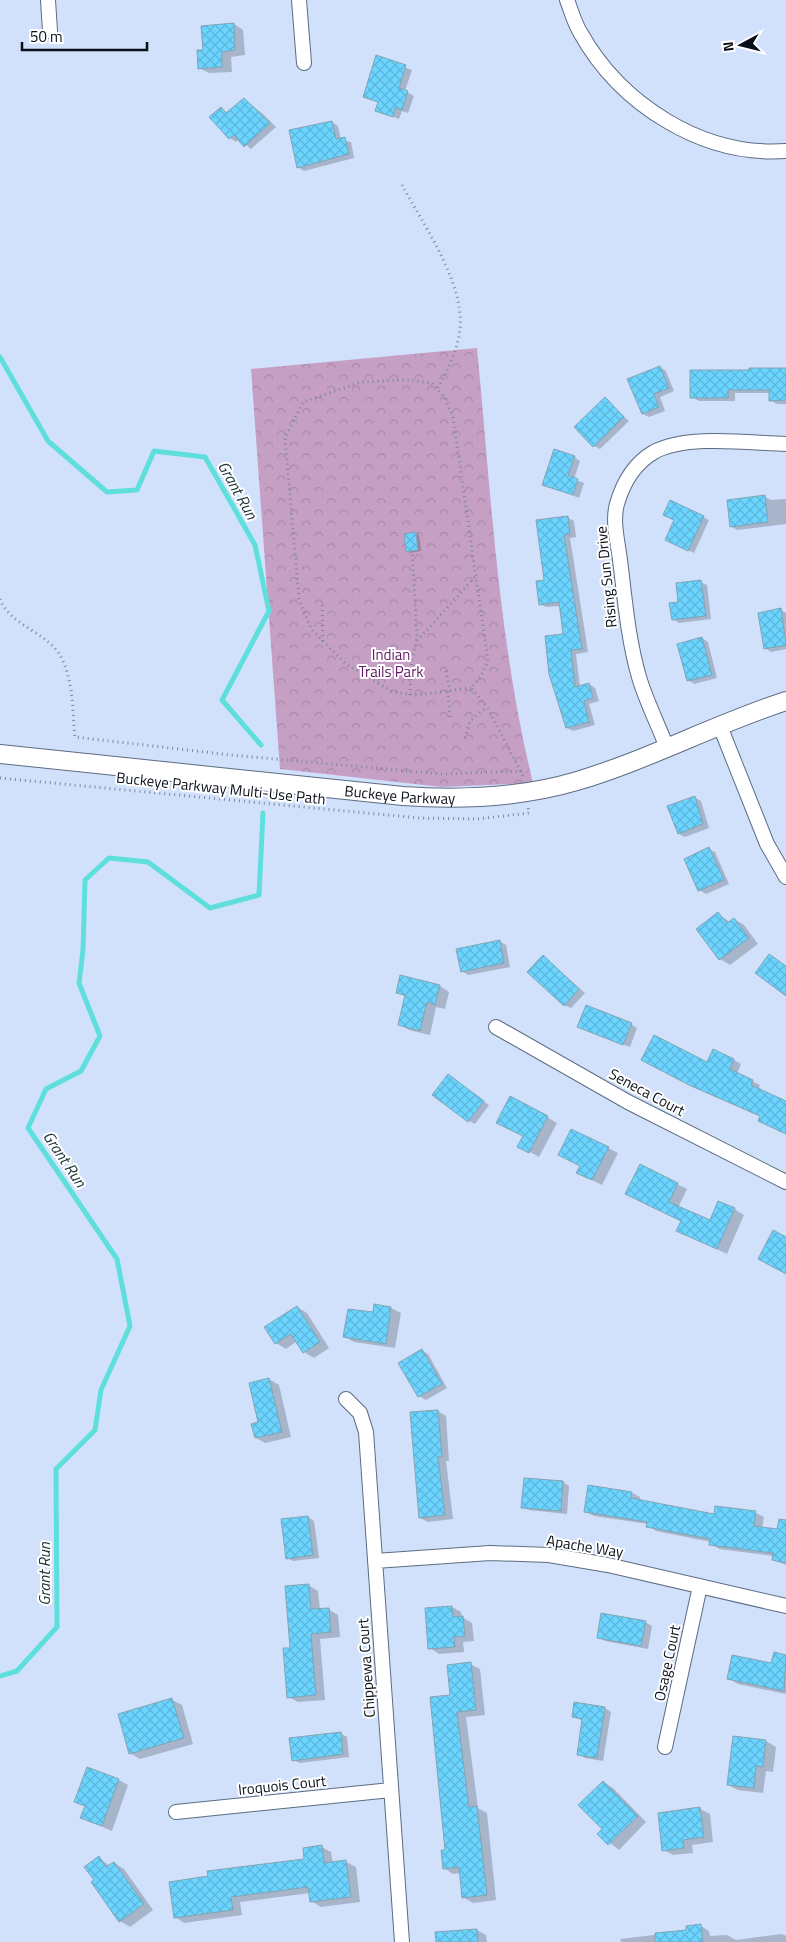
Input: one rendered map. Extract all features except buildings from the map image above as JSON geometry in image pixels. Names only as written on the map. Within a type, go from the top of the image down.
[{"type":"street","points":[[48,0],[50,31]]},
{"type":"street","points":[[299,0],[304,63]]},
{"type":"street","points":[[567,0],[579,31],[598,61],[624,89],[650,110],[694,135],[724,146],[770,152],[786,151]]},
{"type":"street","name":"Rising Sun Drive","points":[[667,748],[640,679],[629,636],[616,526],[617,505],[625,484],[635,468],[654,452],[672,446],[695,442],[786,444]]},
{"type":"street","name":"Buckeye Parkway","points":[[0,754],[403,796],[472,798],[526,792],[576,781],[667,748],[786,701]]},
{"type":"street","points":[[720,726],[767,844],[786,877]]},
{"type":"street","name":"Seneca Court","points":[[496,1027],[628,1102],[786,1182]]},
{"type":"street","name":"Chippewa Court","points":[[346,1399],[360,1413],[366,1432],[402,1942]]},
{"type":"street","name":"Apache Way","points":[[375,1561],[490,1554],[550,1555],[608,1565],[786,1606]]},
{"type":"street","name":"Osage Court","points":[[665,1747],[700,1586]]},
{"type":"street","name":"Iroquois Court","points":[[176,1812],[391,1790]]},
{"type":"path","points":[[402,186],[443,256],[453,286],[459,314],[459,335],[448,371],[437,390]]},
{"type":"path","points":[[407,380],[432,383],[445,398],[453,417],[475,577],[488,661],[482,676],[471,688],[410,695],[393,692],[371,681],[346,664],[322,642],[311,629],[300,599],[285,438],[303,402],[361,382],[407,380]]},
{"type":"path","points":[[410,695],[412,660],[416,643],[416,597],[412,551]]},
{"type":"path","points":[[416,643],[475,577]]},
{"type":"path","points":[[0,599],[3,606],[17,620],[41,636],[61,655],[69,676],[75,737],[231,755],[442,774],[522,771],[501,736],[488,707],[471,688]]},
{"type":"path","points":[[322,605],[322,642]]},
{"type":"path","points":[[446,671],[450,718]]},
{"type":"path","points":[[465,738],[470,721],[488,707]]},
{"type":"path","name":"Buckeye Parkway Multi-Use Path","points":[[0,778],[419,818],[477,819],[529,813]]},
{"type":"green space","name":"Indian Trails Park","points":[[477,348],[497,567],[511,676],[533,783],[442,787],[280,769],[251,369]]},
{"type":"waterway","name":"Grant Run","points":[[0,357],[48,441],[107,492],[137,490],[154,451],[205,457],[255,545],[269,611],[222,700],[261,745]]},
{"type":"waterway","name":"Grant Run","points":[[0,1676],[17,1671],[57,1627],[56,1469],[95,1430],[101,1390],[130,1326],[117,1259],[28,1128],[46,1089],[81,1071],[100,1036],[79,983],[83,950],[85,880],[109,858],[148,862],[210,908],[259,895],[263,813]]}]
